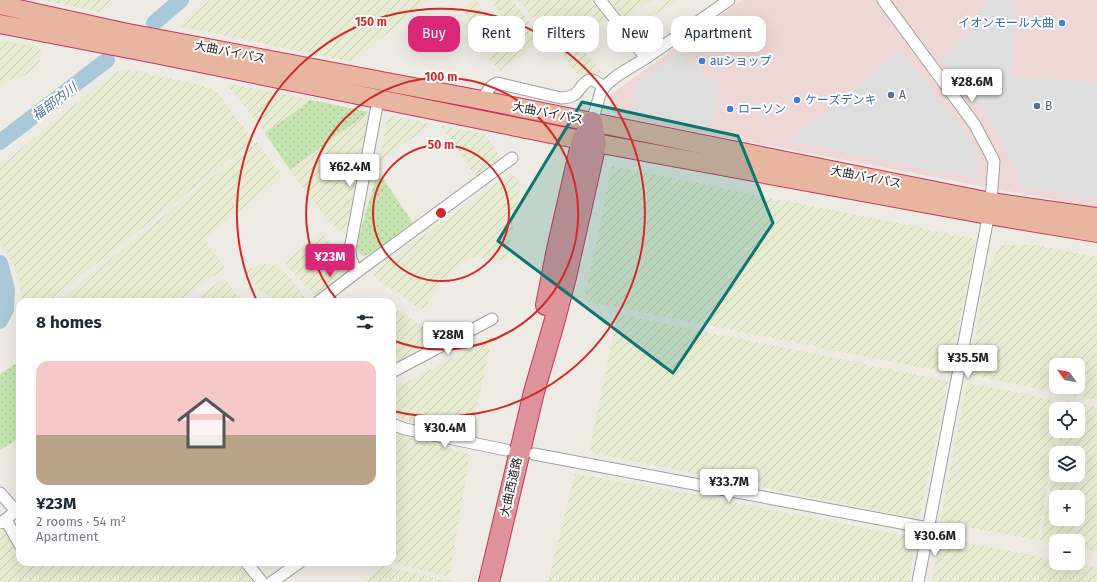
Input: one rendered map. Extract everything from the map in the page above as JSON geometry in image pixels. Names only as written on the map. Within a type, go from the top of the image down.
[{"type":"highway","name":"大曲バイパス","points":[[0,5],[123,32],[592,122],[1097,233]]},
{"type":"highway","name":"大曲バイパス","points":[[0,24],[589,142],[989,209],[1097,217]]},
{"type":"highway","name":"大曲西道路","points":[[489,582],[534,392],[544,317],[557,249],[589,142],[592,122]]},
{"type":"street","points":[[600,0],[646,58]]},
{"type":"street","points":[[592,122],[601,91],[607,84],[729,0]]},
{"type":"street","points":[[882,0],[975,126],[994,161],[989,209],[918,582]]},
{"type":"street","points":[[482,100],[492,85],[497,83],[561,98],[574,95],[587,81],[590,80],[594,80],[604,88]]},
{"type":"street","points":[[357,272],[351,259],[350,249],[378,100]]},
{"type":"street","points":[[323,298],[512,158]]},
{"type":"street","points":[[396,370],[492,319]]},
{"type":"street","points":[[396,426],[405,429],[506,450]]},
{"type":"street","points":[[534,454],[928,528]]},
{"type":"street","points":[[0,493],[16,507]]},
{"type":"street","points":[[16,511],[3,522],[16,540]]},
{"type":"street","points":[[249,566],[262,582]]},
{"type":"street","points":[[272,582],[294,566]]},
{"type":"highlighted area","points":[[582,102],[738,136],[773,223],[673,373],[498,241]]},
{"type":"shaded area","points":[[742,0],[1097,0],[1097,208],[618,117],[610,108],[610,95],[671,51],[766,52],[766,16],[720,16]]},
{"type":"shaded area","name":"B","points":[[987,0],[1016,0],[1012,77],[1097,82],[1097,200],[1019,186],[1017,170],[1012,157],[1008,159],[995,129],[941,58],[969,31],[980,16]]},
{"type":"shaded area","name":"A","points":[[901,51],[970,139],[976,152],[979,170],[970,178],[789,141]]},
{"type":"shaded area","points":[[678,52],[683,52],[707,80],[721,82],[711,131],[630,115],[637,83]]},
{"type":"green space","points":[[40,0],[111,0],[99,12]]},
{"type":"green space","points":[[210,0],[428,0],[352,62],[178,26]]},
{"type":"green space","points":[[473,0],[476,0],[486,16],[468,16],[468,19],[463,8]]},
{"type":"green space","points":[[491,0],[512,0],[525,16],[501,16]]},
{"type":"green space","points":[[519,0],[594,0],[608,16],[599,24],[599,16],[533,16],[533,18]]},
{"type":"green space","points":[[610,0],[650,0],[631,16],[623,16]]},
{"type":"green space","points":[[666,0],[679,0],[652,16],[646,16]]},
{"type":"green space","points":[[525,16],[533,26],[533,47],[501,71],[490,60],[496,52],[525,52]]},
{"type":"green space","points":[[468,22],[468,31],[463,27]]},
{"type":"green space","points":[[468,33],[468,43],[464,39]]},
{"type":"green space","points":[[0,40],[36,47],[41,50],[40,61],[26,75],[6,81],[0,87]]},
{"type":"green space","points":[[560,52],[585,52],[603,73],[590,73],[580,77]]},
{"type":"green space","points":[[128,69],[212,89],[218,94],[254,141],[52,298],[22,298],[14,266],[0,243],[0,166],[118,71]]},
{"type":"green space","points":[[231,84],[311,100],[265,133],[228,85]]},
{"type":"green space","points":[[311,100],[369,112],[290,170],[265,133]]},
{"type":"green space","points":[[369,112],[346,230],[343,232],[334,228],[290,170]]},
{"type":"green space","points":[[388,115],[432,124],[379,162]]},
{"type":"green space","points":[[441,126],[485,134],[501,160],[477,177]]},
{"type":"green space","points":[[256,142],[283,176],[204,239],[225,268],[183,298],[62,298]]},
{"type":"green space","points":[[612,166],[976,239],[949,373],[584,301]]},
{"type":"green space","points":[[378,171],[413,223],[370,254],[363,256],[358,252],[356,246]]},
{"type":"green space","points":[[510,173],[521,183],[507,261],[470,257],[461,263],[441,282],[423,310],[374,277],[373,272]]},
{"type":"green space","points":[[322,232],[351,271],[314,295],[285,263]]},
{"type":"green space","points":[[1000,245],[1037,245],[1097,257],[1097,400],[1066,394],[1085,394],[1085,358],[1049,358],[1049,391],[969,375],[986,276]]},
{"type":"green space","points":[[261,264],[269,264],[277,267],[290,277],[305,298],[271,298],[267,293],[263,296],[245,271]]},
{"type":"green space","points":[[224,278],[239,298],[197,298]]},
{"type":"green space","points":[[397,310],[440,338],[396,363]]},
{"type":"green space","points":[[618,314],[948,381],[919,519],[589,452]]},
{"type":"green space","points":[[493,336],[471,431],[406,420],[396,416],[396,388]]},
{"type":"green space","points":[[16,364],[16,440],[0,450],[0,374]]},
{"type":"green space","points":[[967,383],[1063,402],[1049,402],[1049,438],[1057,438],[1055,446],[1049,446],[1049,478],[1037,540],[940,522]]},
{"type":"green space","points":[[1085,405],[1097,407],[1097,551],[1085,549],[1085,534],[1049,534],[1049,542],[1040,540],[1049,496],[1049,526],[1085,526],[1085,490],[1050,490],[1052,482],[1085,482],[1085,446],[1059,446],[1060,438],[1085,438]]},
{"type":"green space","points":[[396,433],[470,454],[449,577],[396,563]]},
{"type":"green space","points":[[575,474],[684,493],[916,538],[909,582],[548,582]]},
{"type":"green space","points":[[5,528],[16,547],[16,566],[240,566],[253,582],[0,582],[0,531]]},
{"type":"green space","points":[[940,538],[1049,559],[1049,570],[1085,570],[1085,566],[1097,568],[1097,582],[932,582]]},
{"type":"green space","points":[[383,566],[450,581],[365,582]]},
{"type":"waterway","name":"福部内川","points":[[154,23],[181,0]]},
{"type":"waterway","name":"福部内川","points":[[0,142],[107,60]]},
{"type":"waterway","name":"福部内川","points":[[0,263],[7,289],[6,309],[0,321]]},
{"type":"place","name":"イオンモール大曲","points":[[1062,23]]},
{"type":"place","name":"auショップ","points":[[702,61]]},
{"type":"place","name":"A","points":[[891,95]]},
{"type":"place","name":"ケーズデンキ","points":[[797,100]]},
{"type":"place","name":"B","points":[[1037,106]]},
{"type":"place","name":"ローソン","points":[[730,109]]}]
